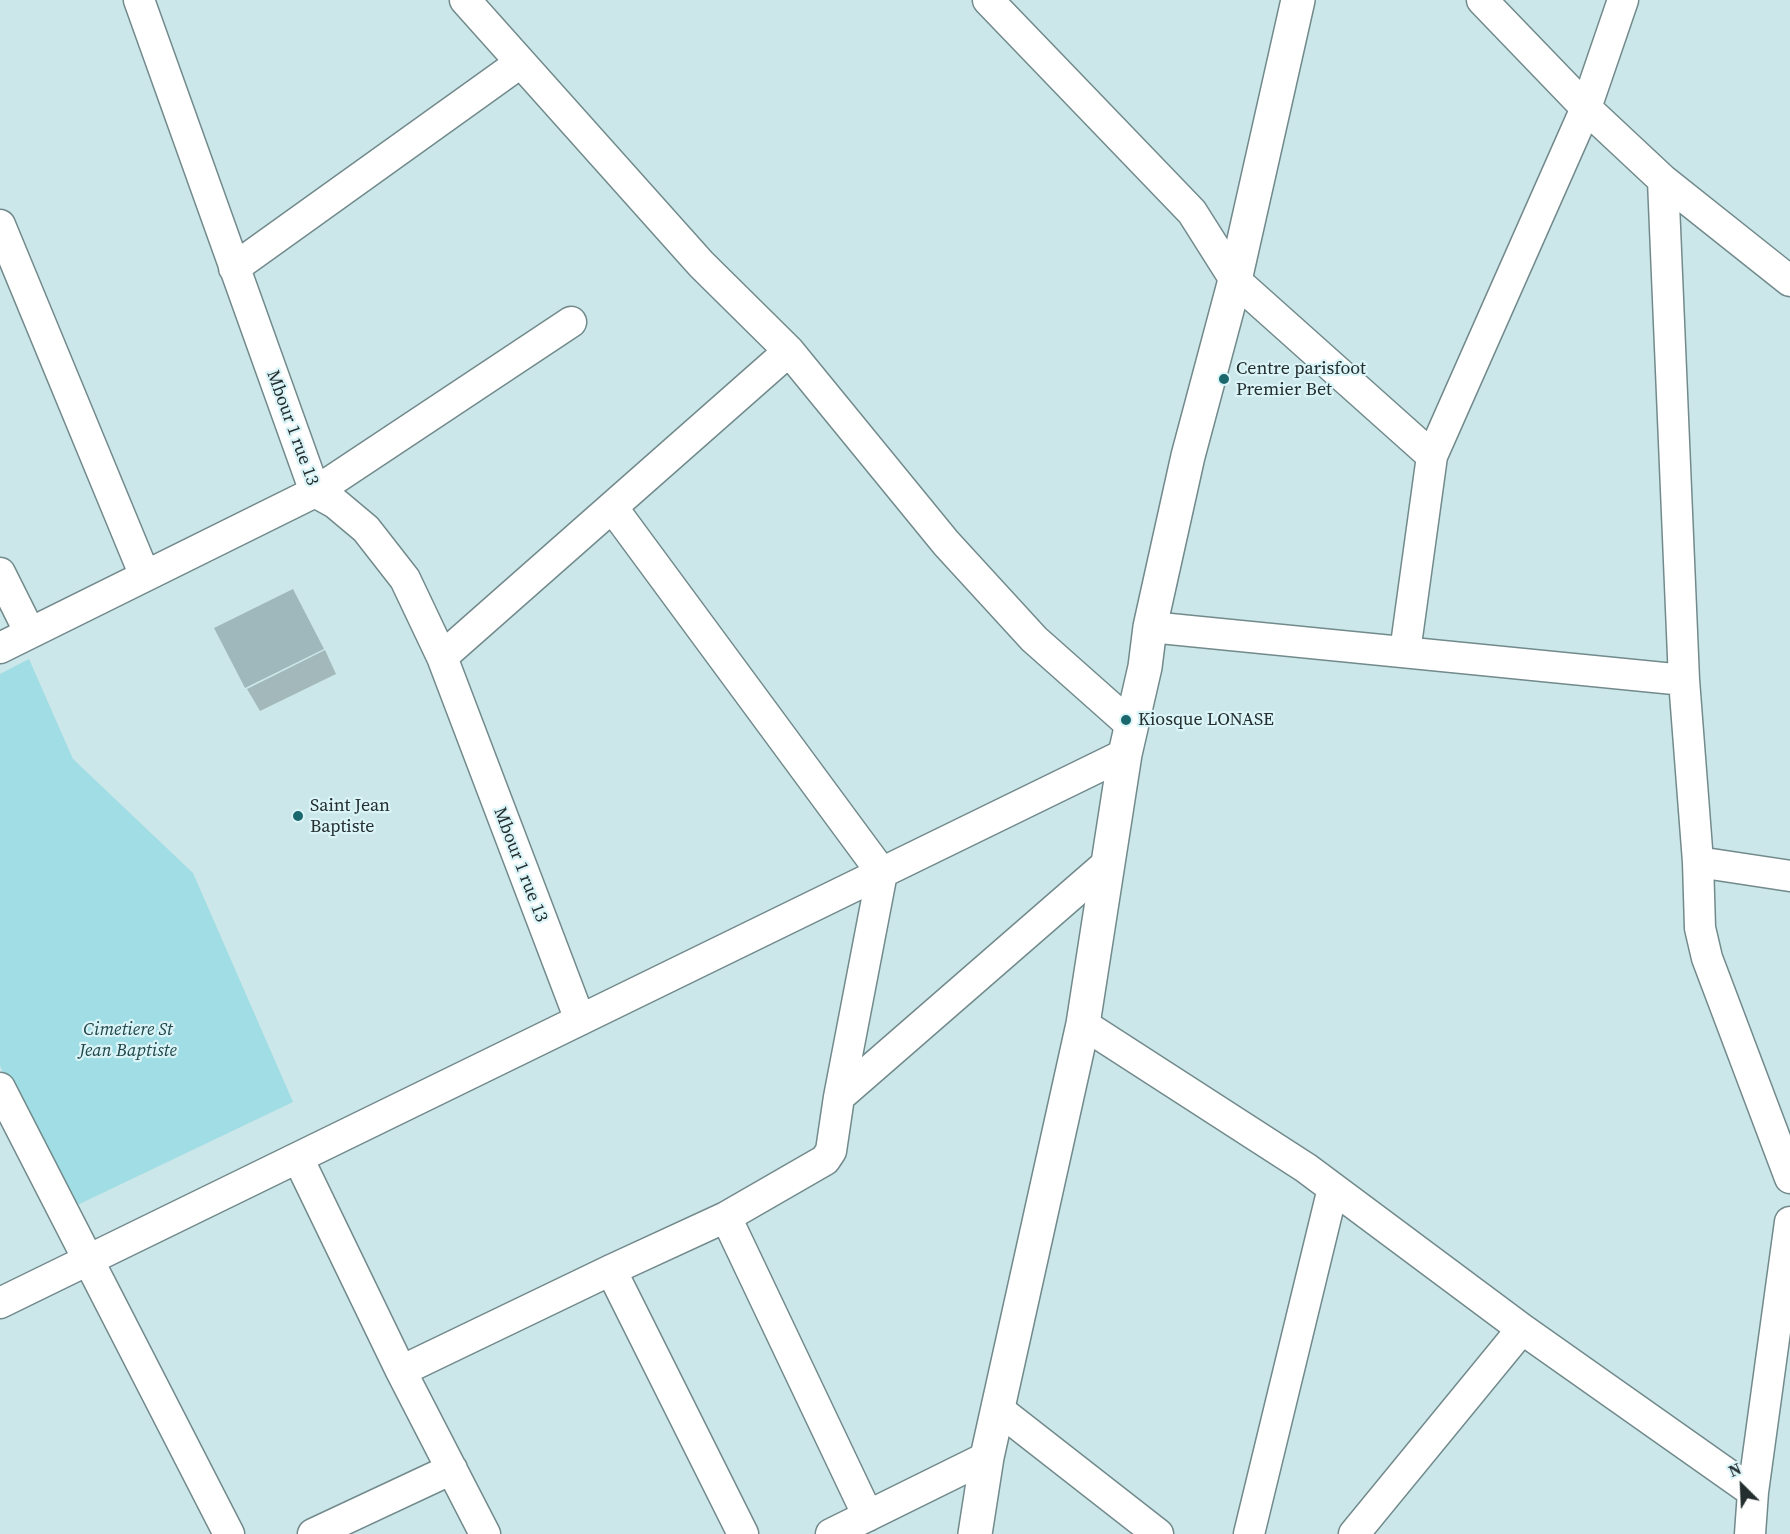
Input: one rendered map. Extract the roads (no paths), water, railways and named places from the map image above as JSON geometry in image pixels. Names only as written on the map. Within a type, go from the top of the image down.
[{"type":"street","name":"Mbour 1 rue 13","points":[[139,0],[315,492],[335,503],[366,529],[405,579],[442,657],[580,1020]]},
{"type":"street","points":[[465,0],[701,264],[789,351],[946,543],[1129,740]]},
{"type":"street","points":[[988,0],[1192,212],[1235,280],[1432,456]]},
{"type":"street","points":[[975,1534],[987,1457],[1083,1024],[1108,863],[1129,740],[1145,667],[1150,627],[1188,456],[1235,280],[1298,0]]},
{"type":"street","points":[[1482,0],[1586,108],[1663,180],[1790,281]]},
{"type":"street","points":[[1405,652],[1432,456],[1586,108],[1623,0]]},
{"type":"street","points":[[234,268],[520,63]]},
{"type":"street","points":[[1663,180],[1684,680],[1698,862],[1700,928],[1707,958],[1790,1178]]},
{"type":"street","points":[[0,225],[145,576]]},
{"type":"street","points":[[0,648],[315,492],[571,322]]},
{"type":"street","points":[[442,657],[789,351]]},
{"type":"street","points":[[402,1371],[726,1217],[825,1160],[831,1151],[839,1097],[882,873],[612,507]]},
{"type":"street","points":[[0,573],[30,633]]},
{"type":"street","points":[[1150,627],[1684,680]]},
{"type":"street","points":[[0,1303],[882,873],[1129,740]]},
{"type":"street","points":[[1698,862],[1790,876]]},
{"type":"street","points":[[839,1097],[1108,863]]},
{"type":"street","points":[[1083,1024],[1306,1168],[1522,1329],[1753,1492]]},
{"type":"street","points":[[0,1088],[229,1534]]},
{"type":"street","points":[[298,1158],[485,1534]]},
{"type":"street","points":[[1249,1534],[1333,1188]]},
{"type":"street","points":[[726,1217],[868,1516]]},
{"type":"street","points":[[1750,1534],[1753,1492],[1790,1222]]},
{"type":"street","points":[[611,1270],[743,1534]]},
{"type":"street","points":[[1354,1534],[1522,1329]]},
{"type":"street","points":[[998,1409],[1158,1534]]},
{"type":"street","points":[[831,1534],[987,1457]]},
{"type":"street","points":[[313,1534],[452,1469]]},
{"type":"place","name":"Centre parisfoot Premier Bet","points":[[1224,379]]},
{"type":"place","name":"Kiosque LONASE","points":[[1126,720]]},
{"type":"place","name":"Saint Jean Baptiste","points":[[298,816]]},
{"type":"park label","name":"Cimetiere St Jean Baptiste","points":[[128,1040]]}]
